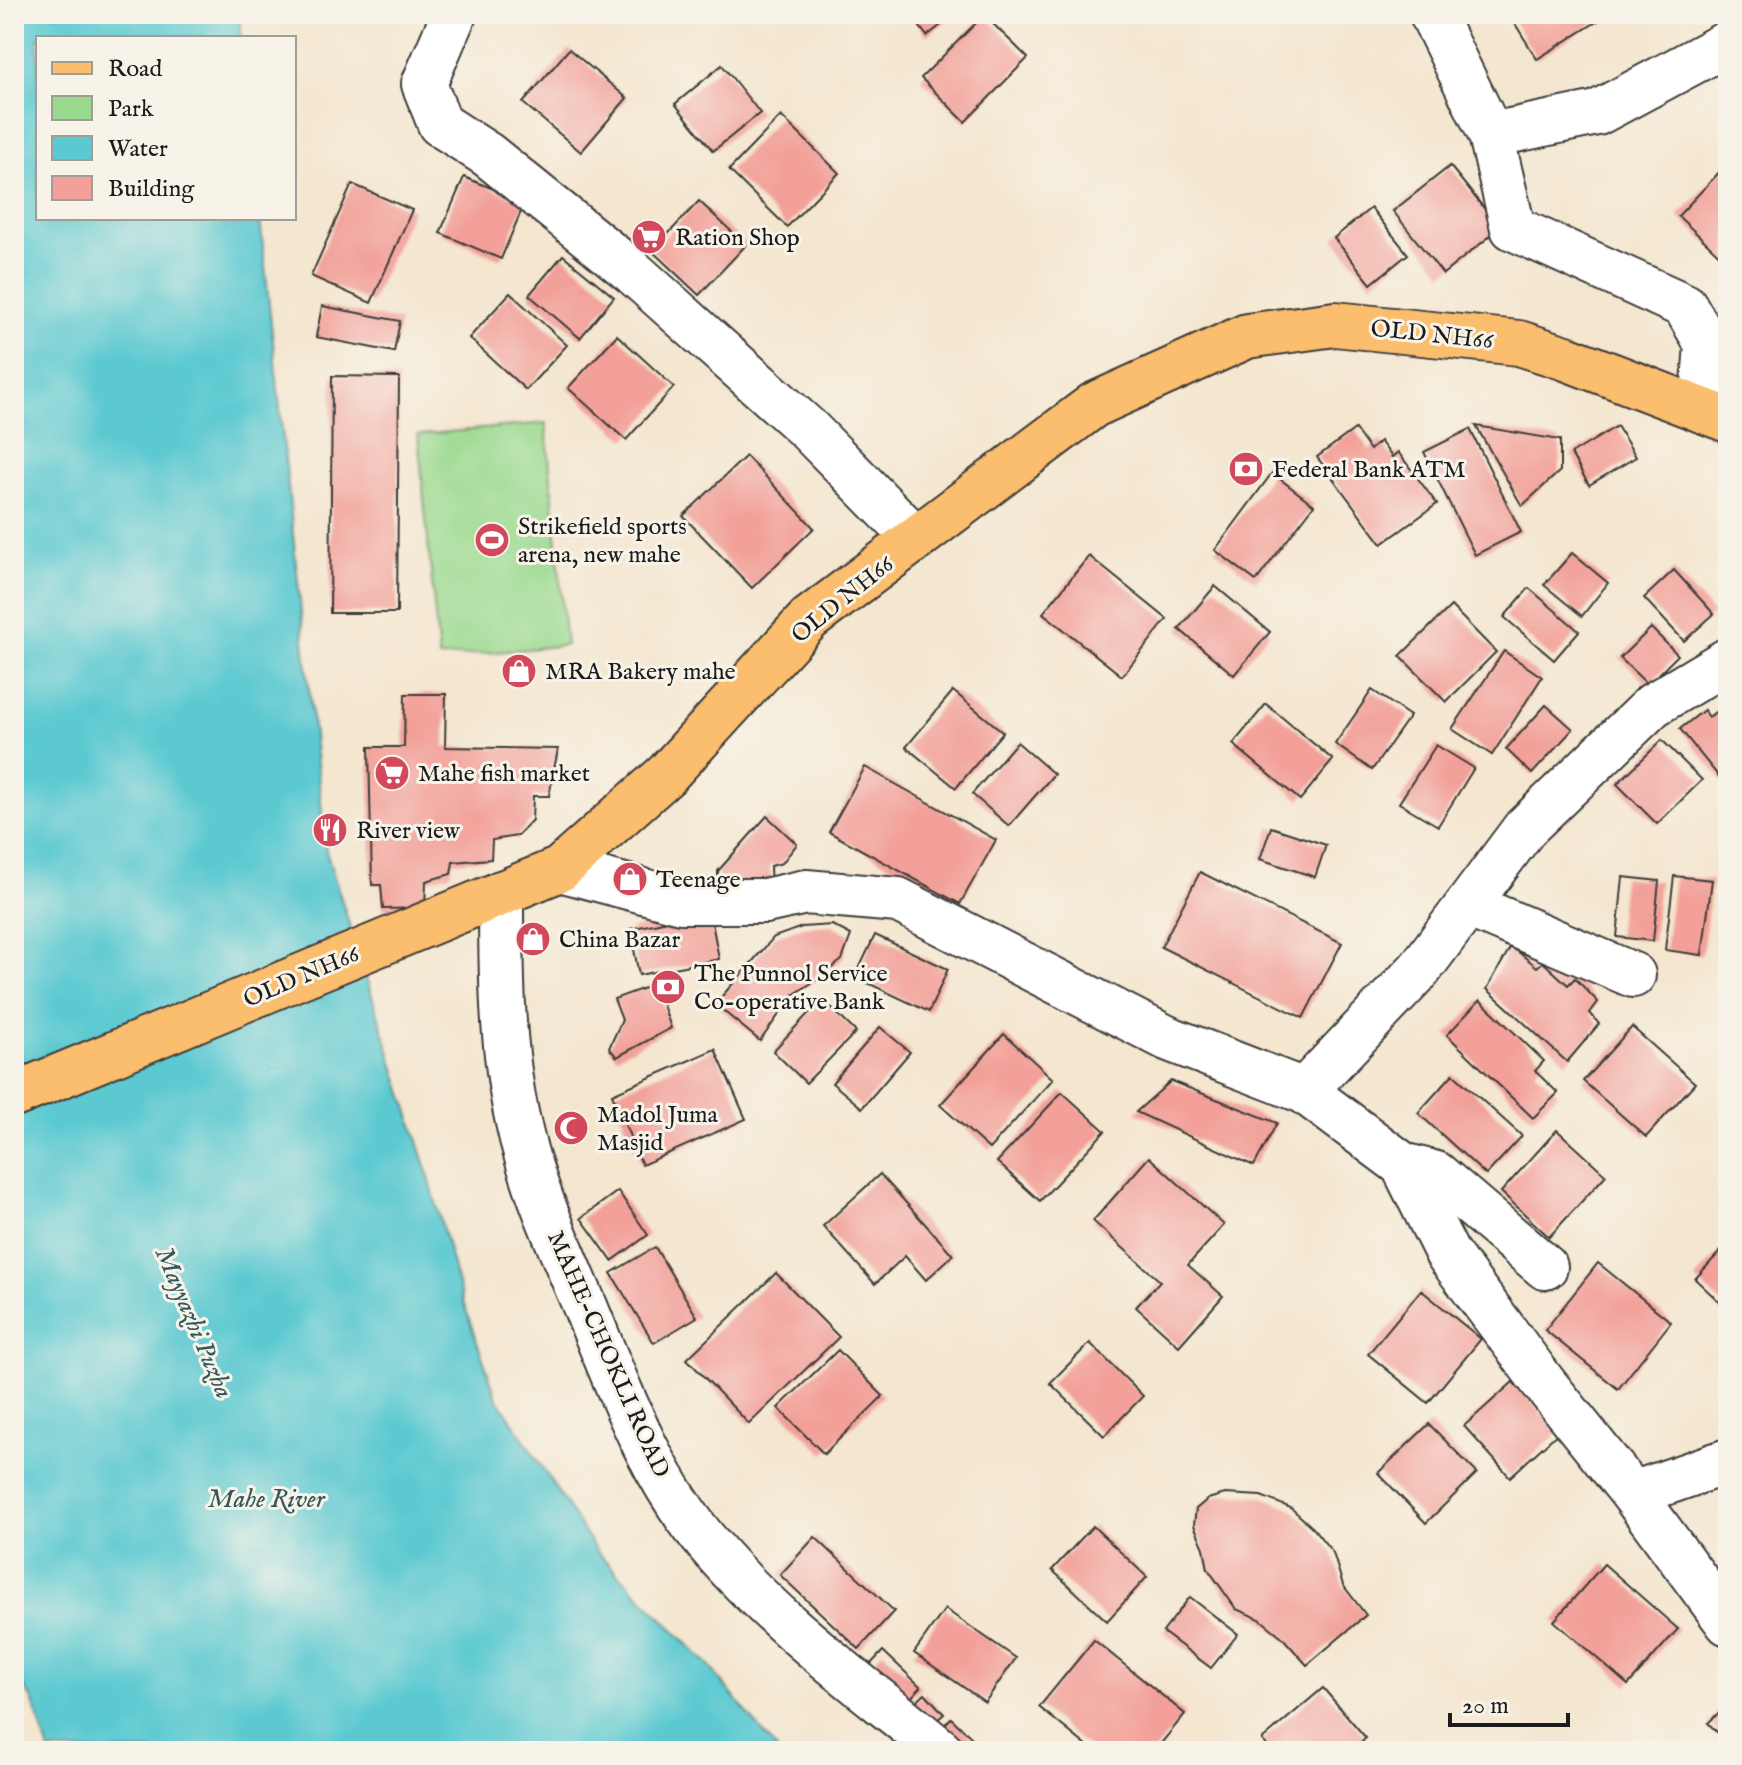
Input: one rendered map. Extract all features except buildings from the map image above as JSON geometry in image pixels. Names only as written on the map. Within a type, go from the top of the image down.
[{"type":"main road","name":"OLD NH66","points":[[14,1095],[560,869],[666,775],[809,619],[1094,405],[1247,336],[1335,324],[1519,343],[1715,415]]},
{"type":"street","points":[[454,14],[424,84],[440,124],[488,155],[634,273],[809,430],[916,539]]},
{"type":"street","points":[[1432,14],[1491,135],[1513,228],[1685,306],[1707,344],[1715,415]]},
{"type":"street","points":[[1491,135],[1597,113],[1728,43]]},
{"type":"street","points":[[1304,1091],[1419,970],[1525,828],[1653,705],[1728,660]]},
{"type":"street","points":[[560,869],[681,901],[765,901],[806,892],[898,900],[1167,1038],[1304,1091],[1403,1165],[1436,1174],[1545,1267]]},
{"type":"street","name":"MAHE-CHOKLI ROAD","points":[[501,893],[502,1014],[518,1125],[539,1190],[623,1398],[672,1496],[708,1544],[754,1594],[941,1751]]},
{"type":"street","points":[[1468,905],[1633,975]]},
{"type":"street","points":[[1403,1165],[1447,1253],[1728,1623]]},
{"type":"street","points":[[1633,1494],[1728,1461]]},
{"type":"green space","name":"Strikefield sports arena, new mahe","points":[[546,423],[566,645],[439,658],[418,435]]},
{"type":"water","name":"Mahe River","points":[[14,14],[239,14],[241,36],[36,36],[36,220],[260,220],[326,851],[425,1163],[462,1299],[496,1396],[596,1551],[709,1666],[778,1751],[49,1751],[32,1700],[14,1670]]},
{"type":"place","name":"Ration Shop","points":[[649,237]]},
{"type":"place","name":"Federal Bank ATM","points":[[1246,469]]},
{"type":"place","name":"Strikefield sports arena, new mahe","points":[[492,540]]},
{"type":"place","name":"MRA Bakery mahe","points":[[519,671]]},
{"type":"place","name":"Mahe fish market","points":[[392,773]]},
{"type":"place","name":"River view","points":[[330,830]]},
{"type":"place","name":"Teenage","points":[[630,879]]},
{"type":"place","name":"China Bazar","points":[[533,939]]},
{"type":"place","name":"The Punnol Service Co-operative Bank","points":[[668,987]]},
{"type":"place","name":"Madol Juma Masjid","points":[[571,1128]]},
{"type":"water label","name":"Mayyazhi Puzha","points":[[195,1322]]}]
